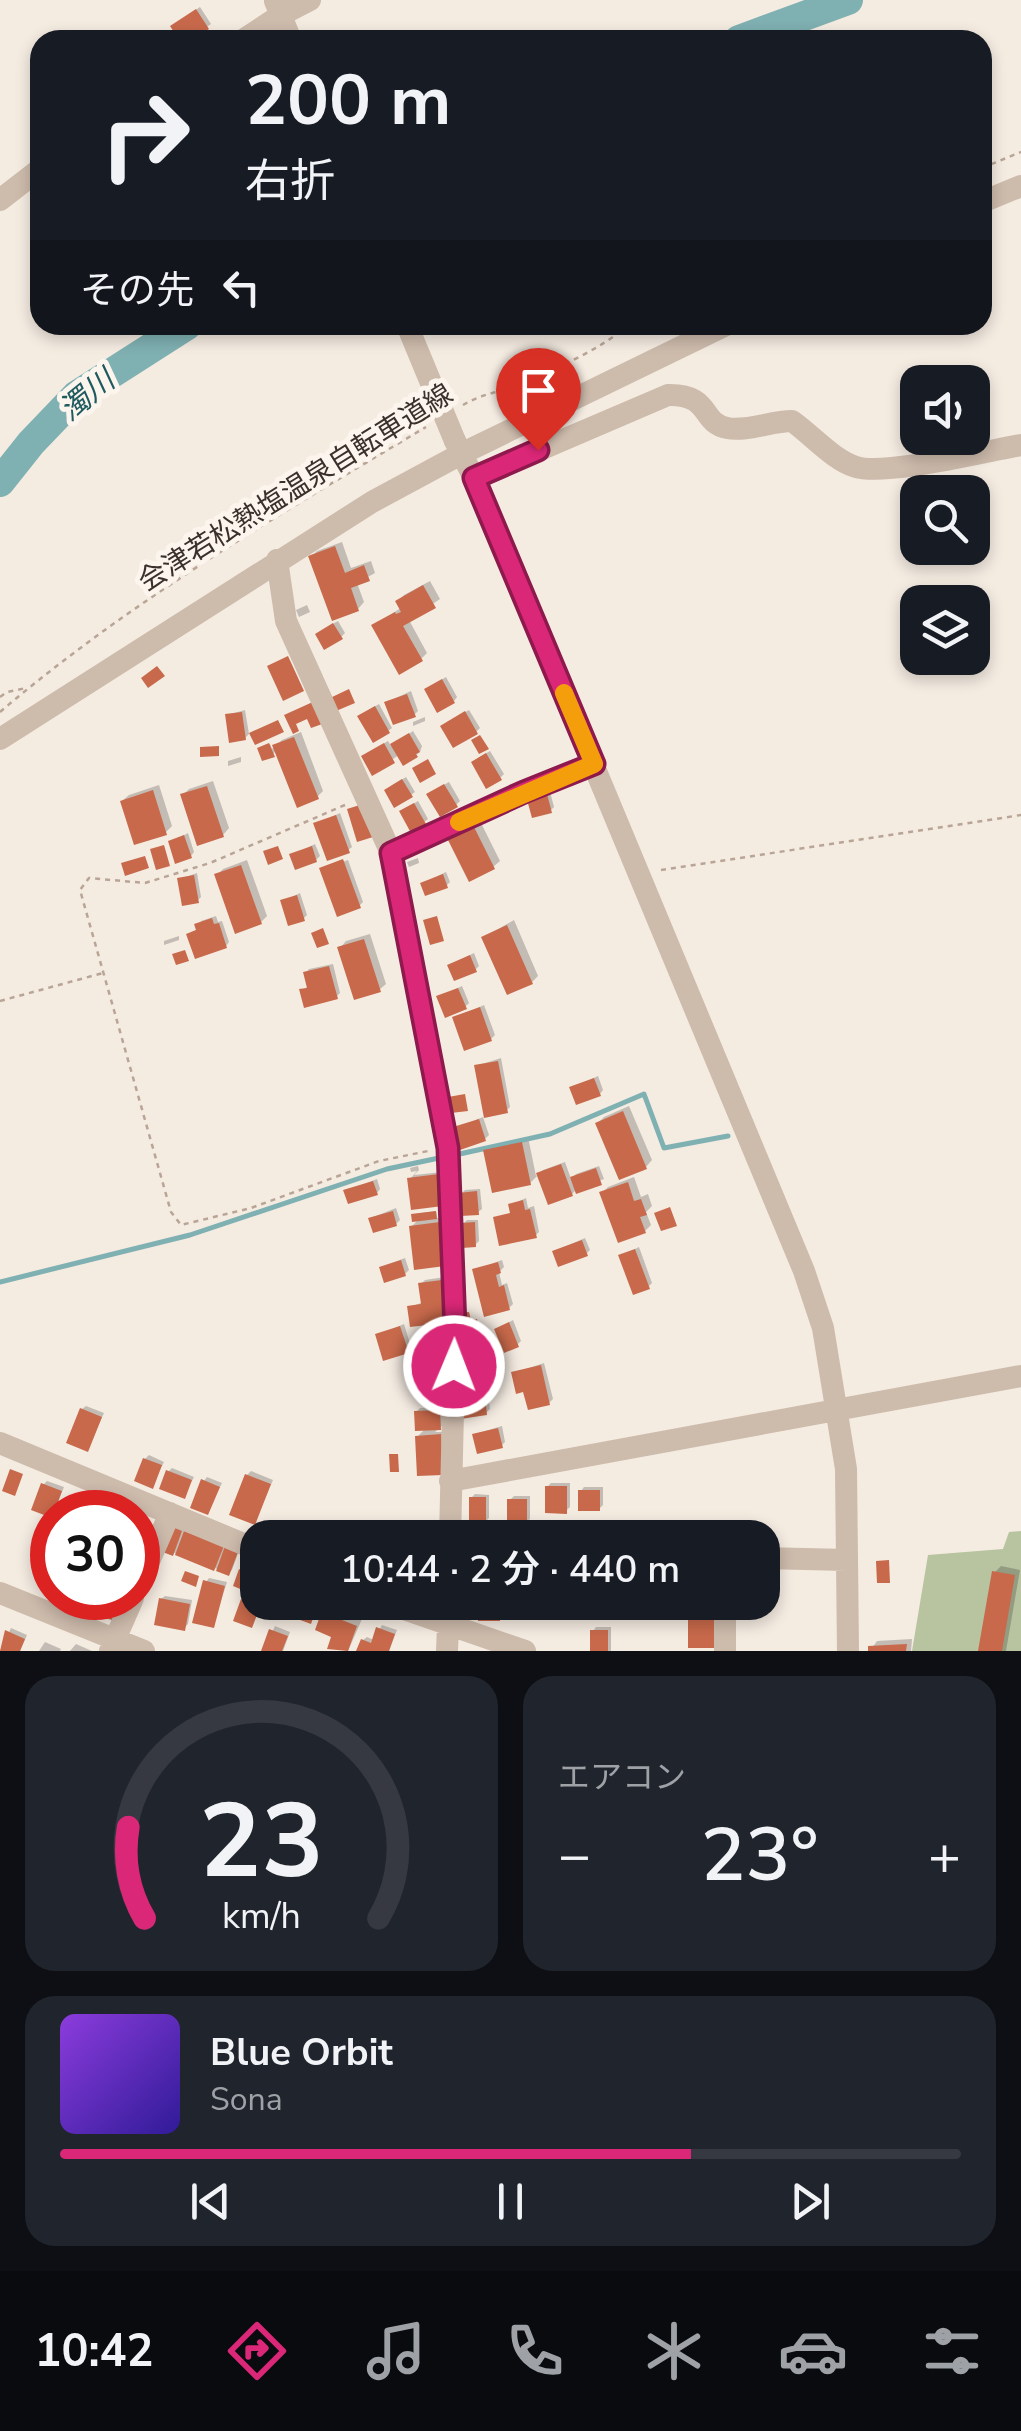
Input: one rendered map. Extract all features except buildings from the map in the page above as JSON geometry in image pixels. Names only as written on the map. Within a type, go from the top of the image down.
[{"type":"street","points":[[283,22],[310,0]]},
{"type":"street","points":[[0,200],[30,176]]},
{"type":"street","points":[[992,198],[1021,186]]},
{"type":"street","points":[[411,335],[640,873],[804,1271],[823,1328],[846,1468],[848,1651]]},
{"type":"street","points":[[0,739],[458,447],[704,335]]},
{"type":"street","points":[[474,478],[668,395],[687,394],[702,403],[716,424],[729,429],[792,421],[856,467],[881,470],[1021,445]]},
{"type":"street","points":[[278,560],[286,621],[391,853],[448,1148],[455,1328],[450,1520]]},
{"type":"street","points":[[391,853],[594,764]]},
{"type":"street","points":[[450,1481],[1021,1376]]},
{"type":"street","points":[[0,1443],[240,1542]]},
{"type":"street","points":[[160,1536],[170,1513]]},
{"type":"street","points":[[780,1558],[847,1560]]},
{"type":"street","points":[[0,1593],[112,1645],[144,1651]]},
{"type":"street","points":[[112,1645],[123,1620]]},
{"type":"street","points":[[447,1651],[448,1620]]},
{"type":"street","points":[[460,1620],[525,1651]]},
{"type":"street","points":[[726,1620],[726,1651]]},
{"type":"path","points":[[992,164],[1021,152]]},
{"type":"path","name":"会津若松熱塩温泉自転車道線","points":[[452,411],[482,394],[520,384],[616,335]]},
{"type":"path","name":"会津若松熱塩温泉自転車道線","points":[[0,712],[80,647],[249,534],[438,420]]},
{"type":"path","points":[[0,697],[29,688]]},
{"type":"path","points":[[366,798],[314,816],[210,863],[145,883],[90,878],[80,890],[171,1212],[181,1225],[252,1208],[379,1161],[448,1148]]},
{"type":"path","points":[[640,873],[1021,815]]},
{"type":"path","points":[[0,1001],[105,972]]},
{"type":"green space","points":[[1021,1531],[1021,1651],[912,1651],[928,1555],[1003,1549],[1009,1532]]},
{"type":"waterway","name":"濁川","points":[[766,30],[848,0]]},
{"type":"waterway","name":"濁川","points":[[0,482],[76,396],[171,335]]},
{"type":"waterway","points":[[455,1155],[550,1134],[644,1094],[664,1148],[728,1136]]},
{"type":"waterway","points":[[0,1282],[190,1235],[387,1169],[439,1158]]},
{"type":"slow traffic","points":[[459,822],[594,764],[564,693]]},
{"type":"route","points":[[454,1366],[448,1148],[391,853],[594,764],[474,478],[538,450]]}]
